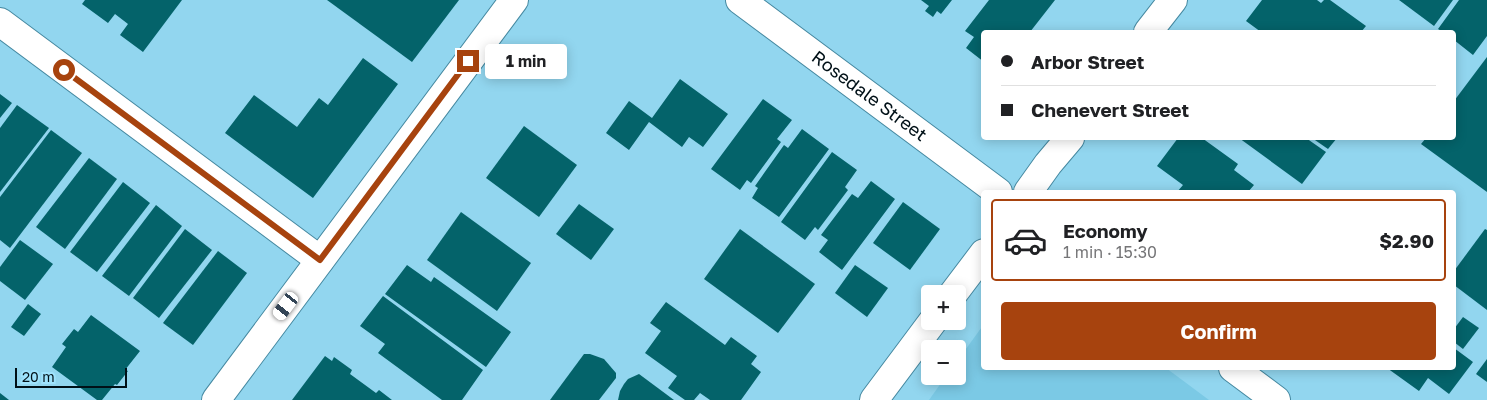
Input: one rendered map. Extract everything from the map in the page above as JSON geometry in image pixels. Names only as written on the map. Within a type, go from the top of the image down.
[{"type":"street","points":[[216,400],[514,0]]},
{"type":"street","name":"Rosedale Street","points":[[740,0],[995,190]]},
{"type":"street","points":[[1150,30],[1172,0]]},
{"type":"street","points":[[0,22],[320,260]]},
{"type":"street","points":[[1029,190],[1068,140]]},
{"type":"street","points":[[961,285],[981,257]]},
{"type":"street","points":[[874,400],[926,330]]},
{"type":"street","points":[[1236,370],[1276,400]]},
{"type":"shaded area","points":[[981,328],[981,370],[1169,370],[1209,400],[929,400],[940,385],[966,385],[966,349]]},
{"type":"building","points":[[85,0],[182,0],[143,52],[120,35],[128,24],[115,14],[108,23],[82,4]]},
{"type":"building","points":[[327,0],[459,0],[412,62]]},
{"type":"building","points":[[921,0],[952,0],[941,14],[937,11],[933,17],[925,11],[929,6]]},
{"type":"building","points":[[989,0],[1055,0],[1032,30],[981,30],[981,60],[966,48],[974,37],[965,31]]},
{"type":"building","points":[[1262,0],[1317,0],[1321,3],[1324,0],[1330,0],[1366,26],[1363,30],[1258,30],[1246,21]]},
{"type":"building","points":[[1399,0],[1453,0],[1434,26]]},
{"type":"building","points":[[1459,0],[1487,0],[1487,36],[1473,55],[1456,42],[1456,30],[1438,29]]},
{"type":"building","points":[[1487,57],[1487,192],[1421,144],[1424,140],[1456,140],[1456,98]]},
{"type":"building","points":[[363,58],[398,84],[313,198],[225,133],[254,95],[297,127],[319,98],[328,105]]},
{"type":"building","points":[[680,79],[728,114],[703,147],[689,137],[682,147],[649,122],[629,150],[606,133],[629,101],[652,118]]},
{"type":"building","points":[[0,94],[12,103],[0,118]]},
{"type":"building","points":[[763,99],[792,120],[777,139],[781,142],[751,183],[747,180],[740,190],[711,169]]},
{"type":"building","points":[[17,105],[49,128],[0,192],[0,128]]},
{"type":"building","points":[[524,126],[577,165],[539,217],[486,178]]},
{"type":"building","points":[[802,129],[829,149],[779,217],[752,198],[758,188],[755,186],[784,145],[788,148]]},
{"type":"building","points":[[51,130],[82,153],[10,248],[0,240],[0,197]]},
{"type":"building","points":[[1176,140],[1205,140],[1238,164],[1234,170],[1254,185],[1250,190],[1179,190],[1183,185],[1157,166]]},
{"type":"building","points":[[1242,140],[1309,140],[1326,152],[1302,184]]},
{"type":"building","points":[[1315,140],[1335,140],[1328,149]]},
{"type":"building","points":[[832,152],[857,170],[845,187],[848,190],[818,230],[815,227],[805,240],[781,222]]},
{"type":"building","points":[[89,158],[117,179],[65,249],[36,227]]},
{"type":"building","points":[[871,181],[895,199],[842,270],[819,252],[828,240],[821,235],[852,194],[858,198]]},
{"type":"building","points":[[123,182],[150,203],[97,272],[70,252]]},
{"type":"building","points":[[903,202],[940,229],[910,270],[873,243]]},
{"type":"building","points":[[579,204],[614,229],[591,260],[556,234]]},
{"type":"building","points":[[156,205],[182,226],[129,296],[102,276]]},
{"type":"building","points":[[461,212],[531,263],[497,311],[427,260]]},
{"type":"building","points":[[185,229],[212,250],[159,318],[133,298]]},
{"type":"building","points":[[740,229],[815,284],[778,333],[704,279]]},
{"type":"building","points":[[1485,229],[1487,230],[1487,310],[1456,287],[1456,268]]},
{"type":"building","points":[[20,240],[53,264],[25,300],[0,281],[0,267]]},
{"type":"building","points":[[218,251],[247,273],[193,345],[163,323]]},
{"type":"building","points":[[407,265],[431,282],[434,277],[511,332],[486,367],[385,294]]},
{"type":"building","points":[[855,265],[888,288],[867,317],[835,293]]},
{"type":"building","points":[[383,296],[483,370],[462,400],[442,400],[378,353],[385,344],[360,326]]},
{"type":"building","points":[[666,302],[725,345],[731,337],[757,356],[751,364],[761,372],[741,400],[710,400],[700,393],[694,400],[685,400],[668,388],[677,376],[645,353],[661,331],[650,323]]},
{"type":"building","points":[[28,304],[41,314],[24,336],[11,327]]},
{"type":"building","points":[[91,315],[140,351],[125,370],[128,371],[102,400],[97,400],[52,367],[66,347],[62,344],[74,329],[78,332]]},
{"type":"building","points":[[1463,317],[1479,328],[1463,349],[1456,344],[1456,326]]},
{"type":"building","points":[[1456,349],[1473,362],[1449,394],[1428,378],[1419,391],[1390,370],[1456,370]]},
{"type":"building","points":[[584,354],[604,359],[616,373],[616,378],[599,400],[550,400]]},
{"type":"building","points":[[325,356],[332,361],[334,357],[352,370],[350,374],[376,393],[379,390],[392,400],[292,400]]},
{"type":"building","points":[[1487,359],[1487,382],[1476,374]]},
{"type":"building","points":[[639,374],[674,400],[618,400],[620,391],[628,379]]},
{"type":"building","points":[[0,393],[9,400],[0,400]]},
{"type":"route","points":[[64,70],[320,260],[468,61]]}]
